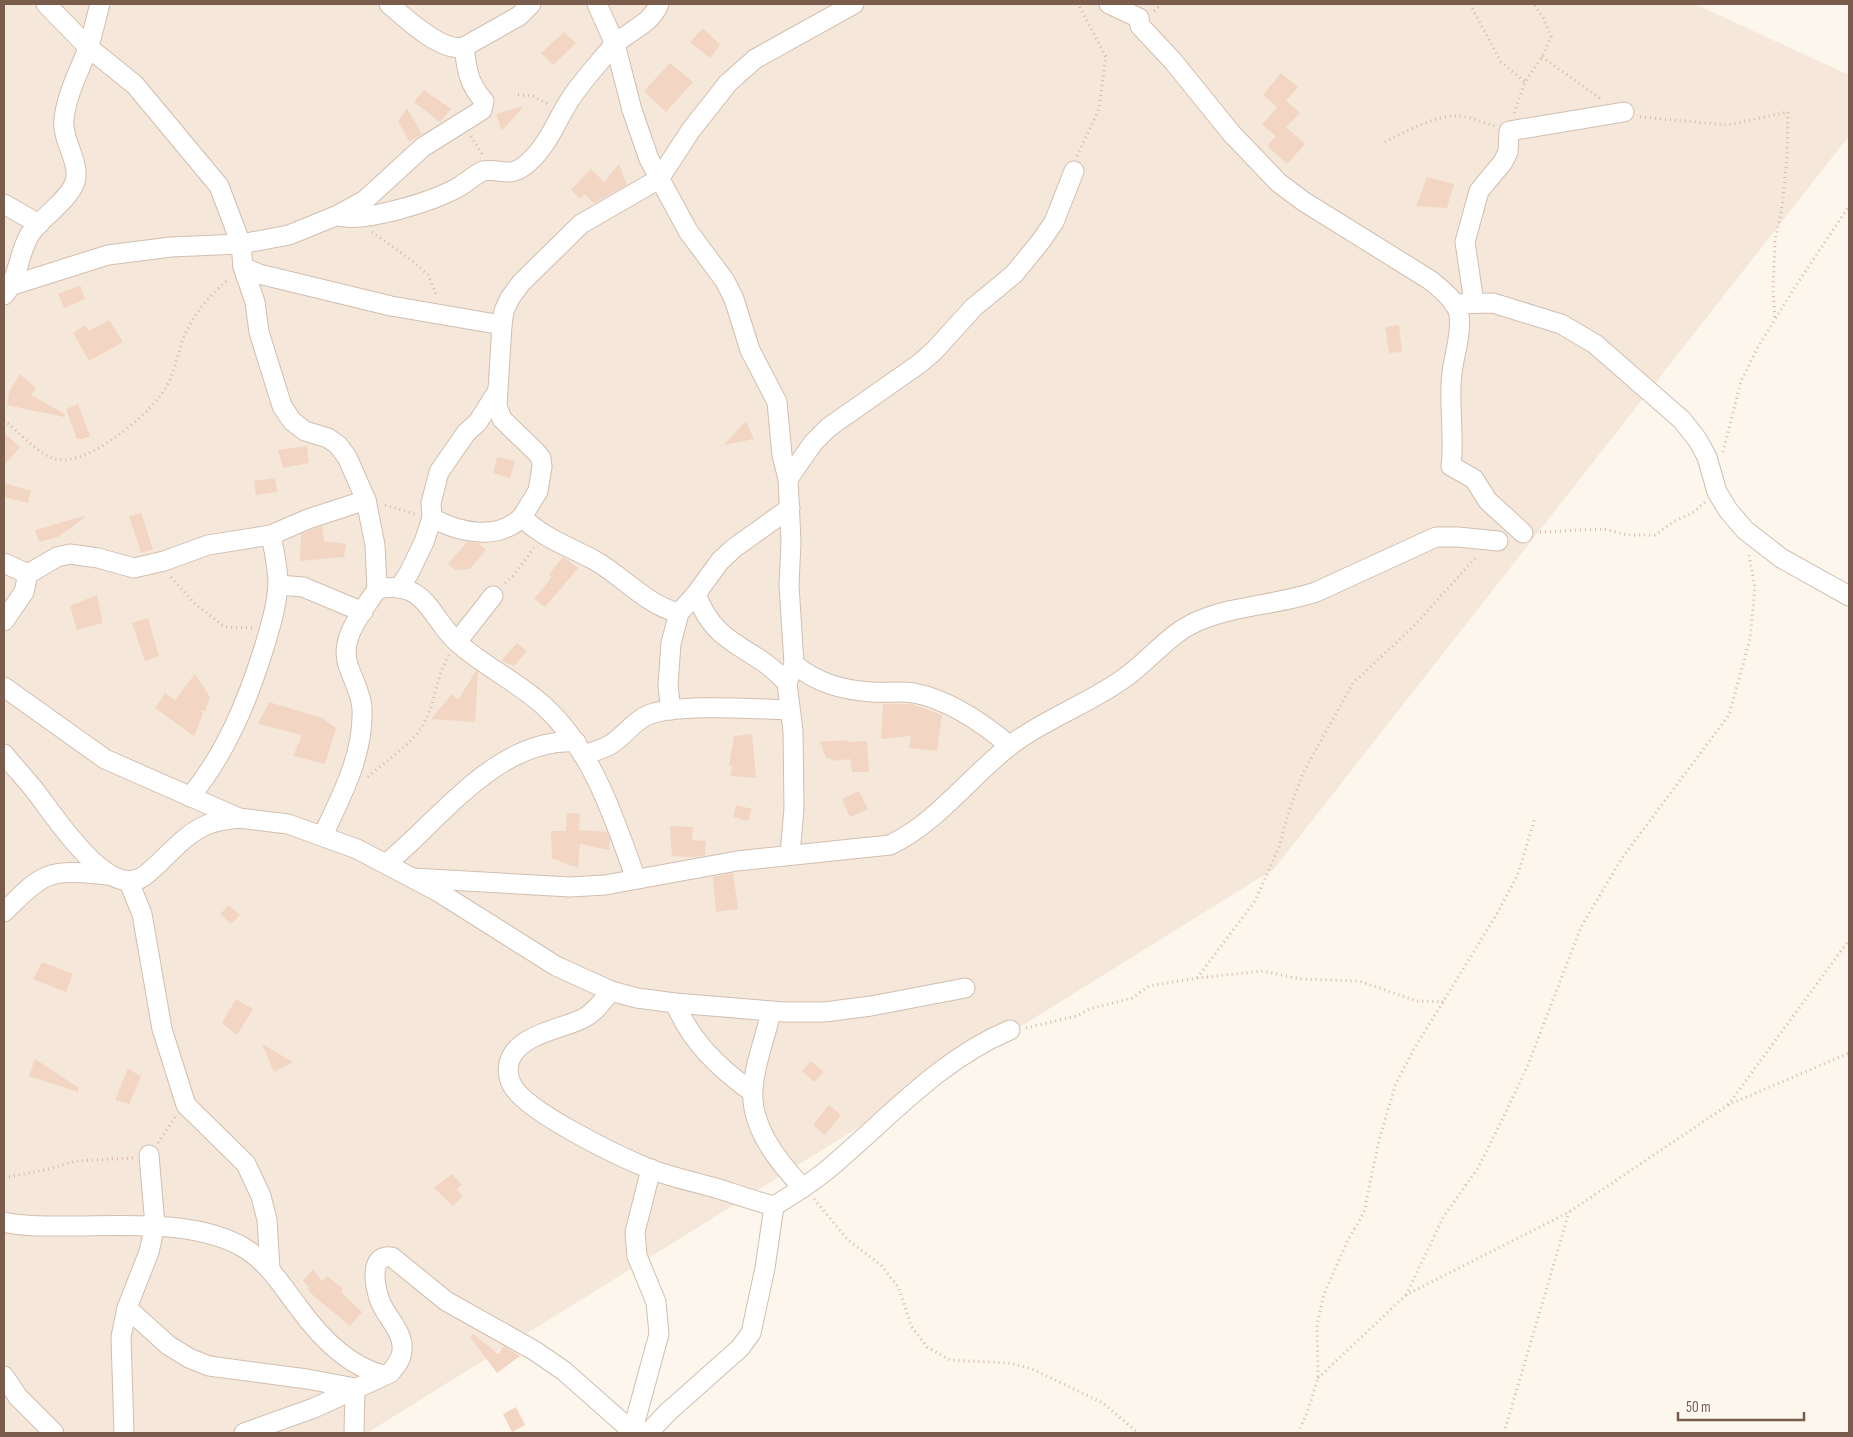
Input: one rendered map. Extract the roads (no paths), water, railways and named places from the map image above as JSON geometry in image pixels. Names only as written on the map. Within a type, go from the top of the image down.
[{"type":"street","points":[[46,4],[88,47],[135,85],[219,186],[242,244],[243,267],[255,302],[259,332],[282,406],[292,421],[305,431],[328,438],[338,445],[347,457],[366,500],[375,545],[377,589],[363,612],[346,647],[348,665],[360,692],[362,709],[357,748],[344,792],[323,835]]},
{"type":"street","points":[[100,4],[88,47],[66,101],[63,122],[75,170],[75,182],[68,193],[39,224],[11,262],[8,290],[108,256],[171,247],[242,244],[288,235],[338,215],[365,200],[423,147],[465,123],[482,110],[484,105],[469,80],[464,47]]},
{"type":"street","points":[[389,4],[440,43],[458,48],[464,47],[519,16],[531,4]]},
{"type":"street","points":[[597,4],[615,44],[637,124],[659,179],[688,231],[725,281],[734,299],[750,350],[778,402],[782,456],[788,479],[791,542],[789,585],[794,664],[787,683],[793,731],[794,808],[790,855]]},
{"type":"street","points":[[338,215],[364,217],[428,200],[457,188],[478,174],[489,170],[503,174],[512,172],[530,161],[554,131],[570,100],[615,44],[650,19],[659,4]]},
{"type":"street","points":[[432,518],[458,529],[485,532],[505,529],[522,517],[538,491],[541,479],[541,458],[502,419],[497,406],[497,392],[501,373],[504,311],[521,283],[581,224],[659,179],[701,117],[741,70],[755,59],[854,4]]},
{"type":"street","points":[[1109,4],[1139,18],[1140,26],[1177,66],[1232,134],[1279,183],[1303,201],[1430,280],[1442,289],[1454,304],[1459,314],[1450,400],[1453,433],[1451,466],[1474,479],[1488,501],[1522,533]]},
{"type":"street","points":[[1474,303],[1465,242],[1479,191],[1503,162],[1508,152],[1510,143],[1509,131],[1624,112]]},
{"type":"street","points":[[788,479],[813,443],[829,427],[934,351],[974,307],[1014,274],[1054,222],[1074,171]]},
{"type":"street","points":[[4,204],[39,224]]},
{"type":"street","points":[[243,267],[259,274],[392,306],[502,325]]},
{"type":"street","points":[[1454,304],[1493,303],[1542,317],[1577,332],[1595,344],[1682,420],[1700,445],[1713,473],[1717,492],[1728,510],[1746,530],[1781,558],[1849,596]]},
{"type":"street","points":[[399,588],[409,573],[424,542],[432,518],[431,503],[440,472],[466,433],[478,422],[497,392]]},
{"type":"street","points":[[4,621],[24,592],[28,574],[57,557],[70,554],[98,558],[134,568],[164,561],[208,545],[272,535],[308,519],[366,500]]},
{"type":"street","points":[[671,710],[668,686],[672,643],[678,613],[696,594],[720,561],[734,548],[790,508]]},
{"type":"street","points":[[522,517],[544,536],[593,560],[660,606],[678,613]]},
{"type":"street","points":[[190,797],[223,751],[235,726],[252,684],[270,628],[278,585],[272,535]]},
{"type":"street","points":[[413,878],[570,887],[605,885],[737,861],[876,848],[890,845],[931,820],[1010,746],[1058,714],[1086,703],[1112,687],[1140,666],[1177,632],[1198,621],[1233,609],[1299,598],[1316,592],[1436,537],[1458,537],[1498,542]]},
{"type":"street","points":[[4,563],[28,574]]},
{"type":"street","points":[[278,585],[303,587],[363,612]]},
{"type":"street","points":[[377,589],[399,588],[410,590],[427,602],[457,642],[481,662],[531,695],[553,715],[579,748],[614,820],[636,879]]},
{"type":"street","points":[[696,594],[710,624],[720,634],[773,668],[787,683]]},
{"type":"street","points":[[457,642],[493,596]]},
{"type":"street","points":[[794,664],[817,680],[834,687],[872,692],[914,693],[937,700],[982,723],[1010,746]]},
{"type":"street","points":[[4,687],[105,759],[239,818],[288,824],[323,835],[387,863],[556,966],[611,991],[637,998],[675,1003],[771,1011],[825,1012],[871,1006],[965,988]]},
{"type":"street","points":[[387,863],[453,800],[492,770],[549,742],[579,748],[608,746],[640,719],[651,714],[671,710],[726,708],[790,710]]},
{"type":"street","points":[[4,754],[72,838],[110,875]]},
{"type":"street","points":[[4,912],[33,886],[47,877],[71,874],[110,875],[129,882],[142,878],[164,861],[175,846],[209,824],[239,818]]},
{"type":"street","points":[[129,882],[142,914],[162,1029],[186,1105],[246,1164],[261,1196],[267,1220],[270,1269]]},
{"type":"street","points":[[611,991],[595,1010],[584,1018],[553,1028],[520,1046],[510,1058],[508,1072],[511,1085],[521,1098],[570,1130],[651,1169],[774,1206],[826,1171],[872,1128],[944,1068],[966,1053],[1010,1030]]},
{"type":"street","points":[[675,1003],[683,1022],[703,1050],[724,1072],[752,1092]]},
{"type":"street","points":[[771,1011],[752,1092],[758,1120],[768,1145],[803,1188]]},
{"type":"street","points":[[124,1433],[120,1358],[121,1337],[127,1308],[149,1252],[155,1226],[149,1155]]},
{"type":"street","points":[[638,1433],[659,1334],[656,1302],[637,1256],[635,1232],[651,1169]]},
{"type":"street","points":[[638,1433],[668,1412],[740,1348],[751,1333],[765,1268],[774,1206]]},
{"type":"street","points":[[4,1222],[32,1226],[177,1227],[214,1236],[246,1249],[270,1269],[314,1328],[360,1368],[383,1376]]},
{"type":"street","points":[[244,1433],[299,1414],[383,1376],[397,1366],[402,1349],[400,1338],[385,1311],[378,1292],[375,1266],[379,1259],[385,1256],[392,1257],[446,1301],[535,1351],[564,1371],[638,1433]]},
{"type":"street","points":[[127,1308],[168,1345],[188,1358],[209,1366],[298,1377],[355,1388]]},
{"type":"street","points":[[4,1376],[18,1397],[54,1433]]},
{"type":"street","points":[[354,1433],[355,1388]]}]
